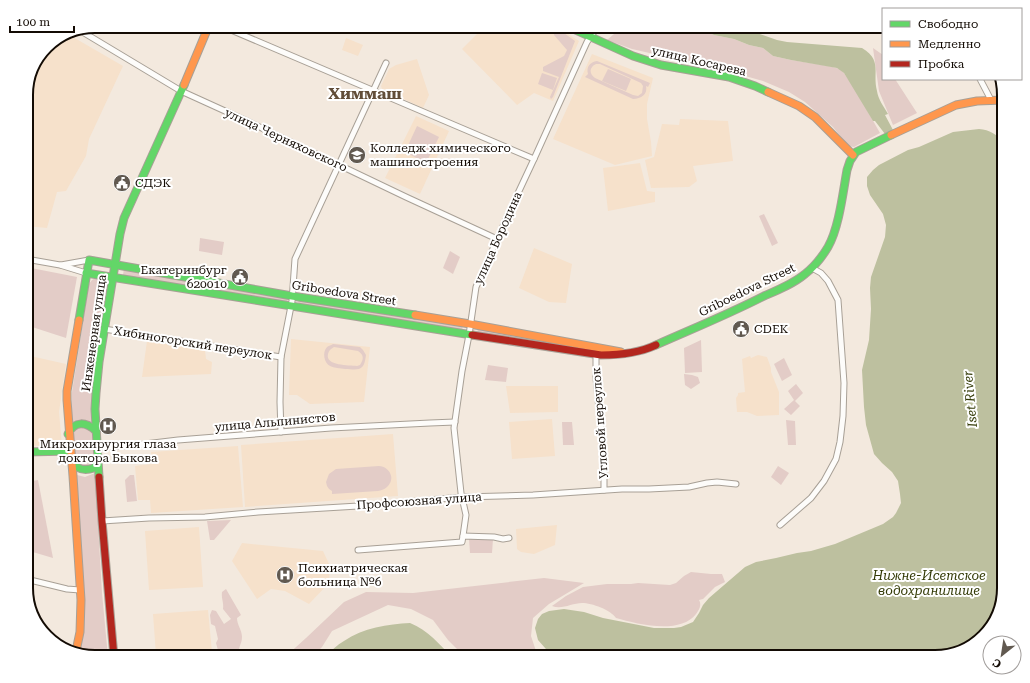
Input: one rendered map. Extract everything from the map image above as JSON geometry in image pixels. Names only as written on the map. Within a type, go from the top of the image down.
[{"type":"main road","name":"Инженерная улица","points":[[113,650],[102,521],[95,410],[95,393],[104,329],[121,225],[182,91],[206,33]]},
{"type":"main road","name":"улица Косарева","points":[[582,33],[633,56],[668,66],[729,77],[755,86],[787,100],[815,117],[852,155]]},
{"type":"main road","points":[[852,155],[882,139],[956,105],[977,100],[997,100]]},
{"type":"main road","name":"Griboedova Street","points":[[86,273],[596,355],[604,356],[625,353],[648,349],[751,303],[804,275],[823,255],[834,235],[840,213],[847,170],[852,155]]},
{"type":"main road","name":"Инженерная улица","points":[[77,648],[80,640],[81,627],[80,590],[72,461],[66,409],[67,391],[89,260]]},
{"type":"main road","name":"Griboedova Street","points":[[89,260],[292,296],[470,324],[625,353]]},
{"type":"main road","points":[[68,434],[76,425],[82,424],[90,426],[96,431]]},
{"type":"main road","points":[[33,452],[70,451]]},
{"type":"main road","points":[[72,461],[74,467],[85,471],[94,468],[98,461]]},
{"type":"street","points":[[238,33],[534,159]]},
{"type":"street","name":"улица Бородина","points":[[463,536],[466,515],[462,497],[454,428],[476,287],[590,37],[594,33]]},
{"type":"street","name":"улица Черняховского","points":[[86,34],[182,91],[497,239]]},
{"type":"street","points":[[281,432],[281,357],[291,306],[295,259],[386,62]]},
{"type":"street","points":[[980,80],[990,100]]},
{"type":"street","name":"Griboedova Street","points":[[33,260],[60,265],[86,273]]},
{"type":"street","name":"Griboedova Street","points":[[60,265],[89,260]]},
{"type":"street","points":[[780,525],[812,498],[836,459],[840,442],[843,416],[844,383],[838,300],[828,281],[821,273],[812,268]]},
{"type":"street","name":"Хибиногорский переулок","points":[[104,329],[281,357]]},
{"type":"street","name":"Угловой переулок","points":[[596,355],[596,378],[602,436],[604,490]]},
{"type":"street","name":"улица Альпинистов","points":[[98,447],[128,446],[178,440],[346,427],[455,422]]},
{"type":"street","name":"Профсоюзная улица","points":[[102,521],[205,517],[258,512],[375,505],[462,497],[689,487],[717,482],[736,484]]},
{"type":"street","points":[[358,550],[462,542],[463,536],[494,537],[503,539],[510,538]]},
{"type":"street","points":[[33,581],[67,589],[80,590]]},
{"type":"shaded area","points":[[478,33],[567,33],[579,41],[553,101],[534,93],[517,105],[462,49]]},
{"type":"shaded area","points":[[554,33],[564,33],[575,41],[551,99],[550,97],[559,77],[543,71],[543,67],[564,56],[567,50],[554,35]]},
{"type":"shaded area","points":[[615,33],[710,33],[763,48],[773,56],[840,69],[855,89],[880,133],[854,147],[848,146],[833,127],[805,102],[789,92],[763,81],[724,70],[632,49],[607,40]]},
{"type":"shaded area","points":[[73,37],[123,66],[89,139],[86,156],[66,191],[57,192],[47,228],[33,227],[33,91],[39,67],[46,57],[54,48],[64,41]]},
{"type":"shaded area","points":[[346,38],[363,45],[358,56],[342,50]]},
{"type":"shaded area","points":[[873,48],[882,54],[882,80],[896,80],[917,113],[893,125],[879,91]]},
{"type":"shaded area","points":[[592,54],[653,78],[647,104],[647,119],[652,156],[615,165],[553,139]]},
{"type":"shaded area","points":[[417,59],[429,95],[423,108],[382,89],[381,86],[389,69],[396,65]]},
{"type":"shaded area","points":[[597,61],[650,83],[648,87],[646,86],[645,94],[641,97],[633,99],[585,77],[588,74],[589,65]],"holes":[[[600,64],[641,83],[643,86],[642,93],[638,96],[633,95],[595,78],[592,75],[591,69],[594,65]]]},
{"type":"shaded area","points":[[608,69],[631,79],[626,91],[602,81]]},
{"type":"shaded area","points":[[542,73],[557,78],[553,90],[538,84]]},
{"type":"shaded area","points":[[416,116],[449,131],[420,194],[385,178]]},
{"type":"shaded area","points":[[680,119],[728,121],[733,161],[693,166],[697,181],[689,187],[651,188],[645,160],[654,157],[662,124],[679,125]]},
{"type":"shaded area","points":[[417,126],[439,137],[426,163],[405,152]]},
{"type":"shaded area","points":[[640,163],[647,191],[655,192],[655,202],[608,211],[603,168]]},
{"type":"shaded area","points":[[764,214],[778,243],[772,246],[759,216]]},
{"type":"shaded area","points":[[200,238],[224,242],[222,255],[199,251]]},
{"type":"shaded area","points":[[534,248],[572,264],[566,303],[549,302],[519,288]]},
{"type":"shaded area","points":[[450,251],[460,257],[453,274],[443,268]]},
{"type":"shaded area","points":[[33,268],[77,277],[66,338],[33,327]]},
{"type":"shaded area","points":[[124,268],[288,297],[287,304],[123,275]]},
{"type":"shaded area","points":[[97,277],[105,279],[110,286],[93,392],[92,423],[85,421],[73,424],[71,409],[72,392],[89,284]]},
{"type":"shaded area","points":[[299,298],[463,324],[462,331],[298,305]]},
{"type":"shaded area","points":[[478,328],[587,347],[586,351],[477,334]]},
{"type":"shaded area","points":[[291,339],[370,347],[364,402],[310,404],[297,395],[289,395]]},
{"type":"shaded area","points":[[701,340],[702,372],[685,373],[684,348]]},
{"type":"shaded area","points":[[147,341],[205,350],[206,359],[212,362],[211,374],[142,377]]},
{"type":"shaded area","points":[[333,344],[360,347],[366,355],[362,367],[358,369],[345,369],[328,365],[325,360],[325,349]],"holes":[[[334,347],[358,351],[363,359],[360,365],[357,366],[334,363],[328,358],[329,352]]]},
{"type":"shaded area","points":[[758,355],[767,357],[771,368],[771,372],[779,392],[779,415],[757,416],[747,412],[737,412],[736,398],[738,393],[745,392],[742,359],[750,356],[751,358]]},
{"type":"shaded area","points":[[33,357],[66,364],[59,412],[62,445],[33,446]]},
{"type":"shaded area","points":[[784,358],[792,375],[782,381],[774,364]]},
{"type":"shaded area","points":[[488,365],[508,368],[506,382],[485,380]]},
{"type":"shaded area","points":[[684,374],[698,377],[700,383],[691,389],[685,385]]},
{"type":"shaded area","points":[[796,384],[803,393],[795,401],[800,406],[791,415],[784,409],[794,400],[788,391]]},
{"type":"shaded area","points":[[506,386],[558,386],[558,412],[510,413]]},
{"type":"shaded area","points":[[552,419],[555,456],[512,459],[509,422]]},
{"type":"shaded area","points":[[786,420],[795,421],[796,445],[788,445]]},
{"type":"shaded area","points":[[562,422],[572,422],[574,445],[563,445]]},
{"type":"shaded area","points":[[80,426],[87,426],[93,433],[96,461],[94,466],[86,468],[76,463],[73,440],[77,428]]},
{"type":"shaded area","points":[[393,434],[398,496],[245,507],[241,445]]},
{"type":"shaded area","points":[[238,446],[243,507],[151,513],[150,500],[138,500],[135,466],[152,464],[151,452]]},
{"type":"shaded area","points":[[379,466],[389,471],[391,477],[390,484],[384,489],[378,491],[332,494],[332,491],[327,486],[326,482],[329,474],[336,469]]},
{"type":"shaded area","points":[[778,466],[789,473],[781,485],[771,477]]},
{"type":"shaded area","points":[[95,473],[102,593],[107,650],[80,648],[82,642],[80,524],[77,475],[85,477]]},
{"type":"shaded area","points":[[130,475],[134,475],[137,501],[127,502],[125,480]]},
{"type":"shaded area","points":[[38,480],[53,558],[33,552],[33,481]]},
{"type":"shaded area","points":[[231,520],[214,540],[210,540],[207,521]]},
{"type":"shaded area","points":[[557,525],[555,545],[534,554],[521,552],[517,549],[516,529]]},
{"type":"shaded area","points":[[199,527],[203,587],[149,590],[145,531]]},
{"type":"shaded area","points":[[469,538],[493,539],[492,553],[470,553]]},
{"type":"shaded area","name":"Психиатрическая больница №6","points":[[242,543],[323,551],[330,566],[329,583],[309,604],[285,591],[271,589],[257,599],[232,561]]},
{"type":"shaded area","points":[[691,572],[722,574],[725,582],[715,587],[703,599],[699,600],[700,606],[696,614],[689,620],[680,624],[658,626],[635,623],[616,618],[606,610],[586,603],[578,603],[563,607],[552,606],[566,596],[583,587],[607,584],[638,583],[670,585],[676,583]]},
{"type":"shaded area","points":[[544,578],[584,583],[549,604],[533,618],[531,636],[536,650],[458,650],[448,640],[433,620],[411,609],[388,605],[332,631],[319,650],[293,650],[344,602],[366,592],[413,593]]},
{"type":"shaded area","points":[[226,589],[241,615],[237,618],[242,637],[239,650],[218,650],[216,643],[218,639],[215,626],[211,624],[210,615],[212,610],[216,611],[224,624],[231,619],[223,609],[222,592]]},
{"type":"shaded area","points":[[208,610],[212,650],[156,650],[153,614]]},
{"type":"water","points":[[710,33],[757,33],[787,42],[862,48],[875,62],[878,94],[881,103],[888,114],[885,115],[893,130],[885,134],[875,121],[873,121],[844,73],[837,68],[773,56],[763,48],[749,45],[734,39]]},
{"type":"water","name":"Нижне-Исетское водохранилище","points":[[979,129],[986,130],[997,136],[997,588],[994,608],[987,623],[976,635],[963,644],[947,649],[935,650],[547,650],[538,640],[535,628],[538,619],[542,614],[549,611],[564,609],[584,612],[603,618],[654,628],[681,627],[693,622],[709,598],[745,567],[756,562],[811,551],[835,544],[883,524],[896,513],[901,503],[898,481],[892,472],[874,454],[866,425],[864,407],[862,370],[869,340],[871,277],[885,237],[886,225],[883,214],[870,195],[867,186],[867,177],[879,165],[908,150],[919,147],[953,132]]},
{"type":"water","points":[[410,623],[428,633],[445,650],[332,650],[339,644],[359,633],[393,624]]},
{"type":"traffic: fast","points":[[582,33],[633,56],[661,65],[729,77],[768,92]]},
{"type":"traffic: fast","points":[[99,477],[95,409],[96,393],[99,362],[120,234],[124,218],[184,85]]},
{"type":"traffic: fast","points":[[656,345],[796,281],[815,265],[832,239],[838,220],[850,161],[856,152],[891,135]]},
{"type":"traffic: fast","points":[[79,320],[89,260],[292,296],[415,315]]},
{"type":"traffic: fast","points":[[86,273],[472,335]]},
{"type":"traffic: fast","points":[[68,434],[74,426],[81,424],[85,424],[96,431]]},
{"type":"traffic: fast","points":[[33,452],[70,451]]},
{"type":"traffic: fast","points":[[72,461],[81,469],[94,468],[98,461]]},
{"type":"traffic: slow","points":[[184,85],[206,33]]},
{"type":"traffic: slow","points":[[768,92],[799,106],[815,117],[853,155]]},
{"type":"traffic: slow","points":[[891,135],[956,105],[977,101],[997,100]]},
{"type":"traffic: slow","points":[[415,315],[621,352]]},
{"type":"traffic: slow","points":[[77,647],[80,632],[81,600],[67,391],[79,320]]},
{"type":"traffic: jam","points":[[472,335],[601,355],[629,353],[656,345]]},
{"type":"traffic: jam","points":[[99,477],[113,650]]},
{"type":"place","name":"Колледж химического машиностроения","points":[[357,155]]},
{"type":"place","name":"СДЭК","points":[[122,183]]},
{"type":"place","name":"Екатеринбург 620010","points":[[240,277]]},
{"type":"place","name":"CDEK","points":[[741,329]]},
{"type":"place","name":"Микрохирургия глаза доктора Быкова","points":[[108,426]]},
{"type":"place","name":"Психиатрическая больница №6","points":[[285,575]]},
{"type":"district","name":"Химмаш","points":[[365,93]]},
{"type":"water label","name":"Iset River","points":[[970,399]]}]
